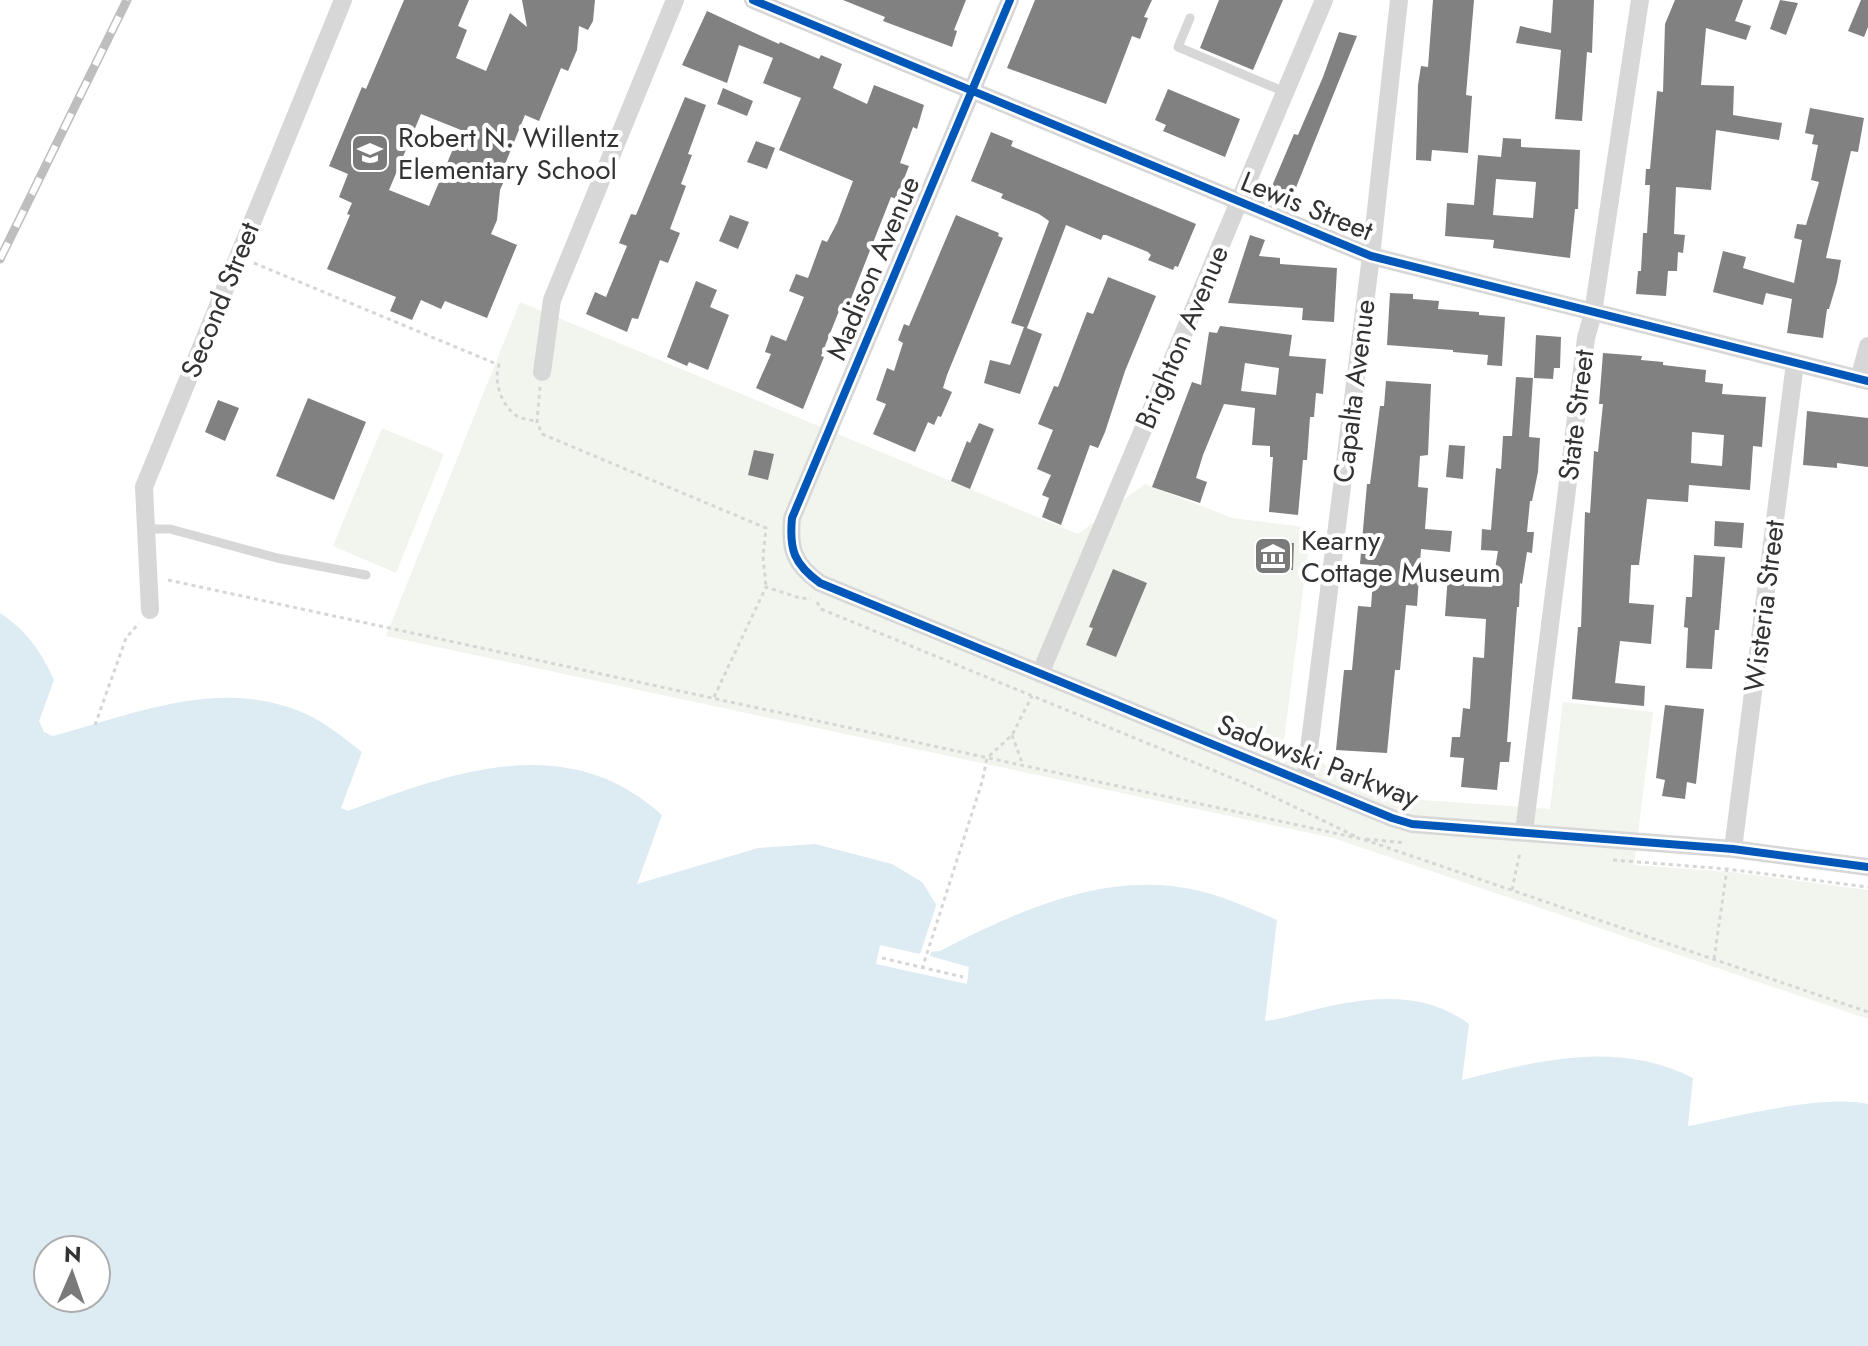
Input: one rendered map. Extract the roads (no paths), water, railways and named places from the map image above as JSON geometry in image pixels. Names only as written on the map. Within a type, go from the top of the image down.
[{"type":"street","name":"Second Street","points":[[150,610],[144,487],[343,0]]},
{"type":"street","points":[[542,372],[552,300],[675,0]]},
{"type":"street","name":"Lewis Street","points":[[753,0],[1371,256],[1864,380]]},
{"type":"street","name":"Madison Avenue","points":[[793,555],[790,534],[792,518],[1010,0]]},
{"type":"street","name":"Brighton Avenue","points":[[1040,674],[1324,0]]},
{"type":"street","name":"Capalta Avenue","points":[[1305,781],[1371,256],[1399,0]]},
{"type":"street","name":"State Street","points":[[1524,832],[1586,338],[1593,313],[1640,0]]},
{"type":"street","points":[[1864,380],[1868,346]]},
{"type":"street","name":"Wisteria Street","points":[[1733,849],[1795,363]]},
{"type":"street","name":"Sadowski Parkway","points":[[793,555],[804,571],[820,583],[1412,824],[1733,849],[1868,867]]},
{"type":"lane","points":[[1190,18],[1178,47],[1285,92]]},
{"type":"lane","points":[[146,529],[170,529],[277,558],[366,575]]},
{"type":"railway","points":[[0,259],[127,0]]},
{"type":"place","name":"Robert N. Willentz Elementary School","points":[[370,153]]},
{"type":"place","name":"Kearny Cottage Museum","points":[[1273,556]]}]
